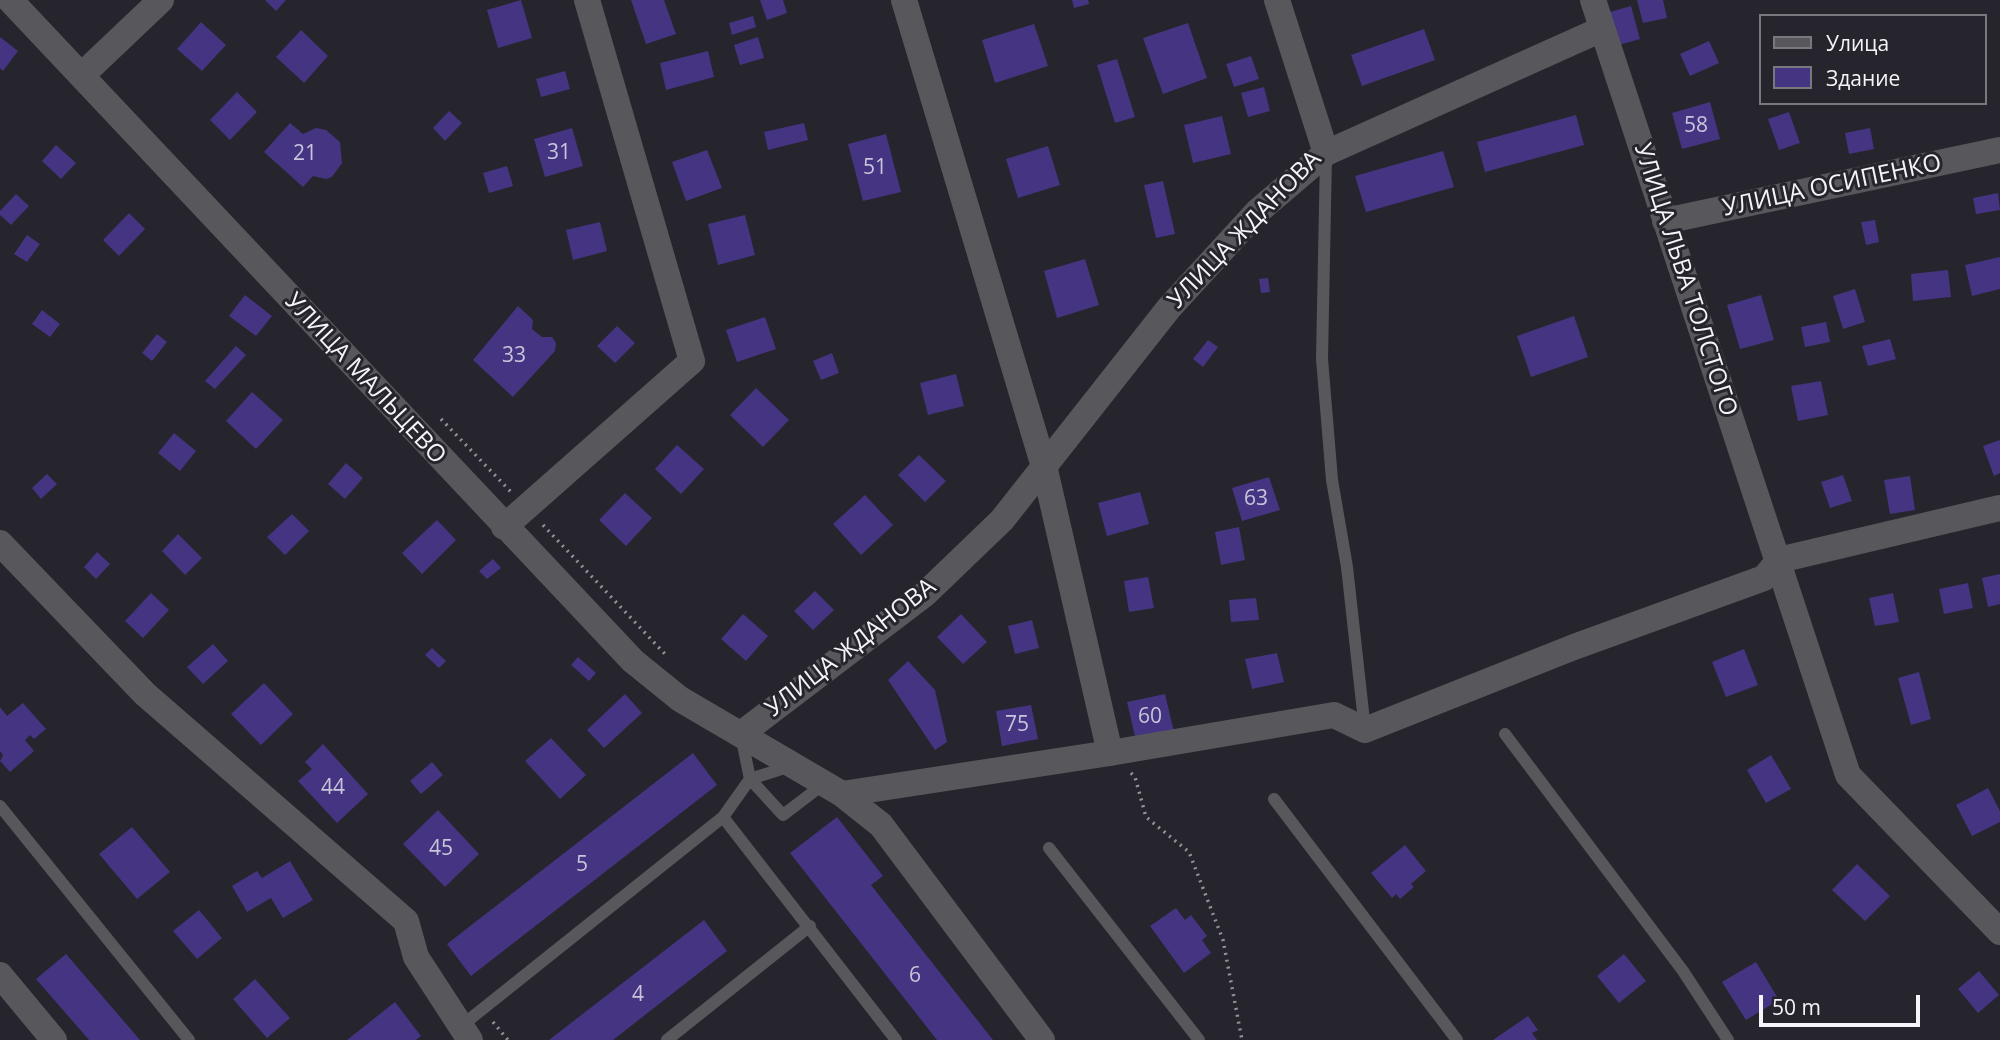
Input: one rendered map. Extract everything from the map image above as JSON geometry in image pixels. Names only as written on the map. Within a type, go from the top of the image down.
[{"type":"street","name":"УЛИЦА МАЛЬЦЕВО","points":[[9,0],[633,661],[680,699],[795,765],[881,825],[1042,1040]]},
{"type":"street","points":[[82,75],[161,0]]},
{"type":"street","points":[[504,527],[692,361],[587,0]]},
{"type":"street","points":[[904,0],[1045,470],[1110,753]]},
{"type":"street","name":"УЛИЦА ЖДАНОВА","points":[[741,734],[925,594],[1003,520],[1045,470],[1169,308],[1257,212],[1326,153],[1278,0]]},
{"type":"street","name":"УЛИЦА ЛЬВА ТОЛСТОГО","points":[[1593,0],[1848,775],[2000,932]]},
{"type":"street","points":[[1326,153],[1602,29]]},
{"type":"street","name":"УЛИЦА ОСИПЕНКО","points":[[1665,221],[2000,150]]},
{"type":"street","points":[[833,789],[1110,753],[1334,715],[1366,730],[1574,646],[1764,578],[1779,560],[2000,508]]},
{"type":"street","points":[[0,543],[145,694],[406,921],[416,957],[465,1034]]},
{"type":"street","points":[[0,975],[54,1040]]},
{"type":"lane","points":[[1326,153],[1322,359],[1332,480],[1347,566],[1366,730]]},
{"type":"lane","points":[[741,734],[750,779],[783,815],[833,789]]},
{"type":"lane","points":[[1505,734],[1683,971],[1728,1040]]},
{"type":"lane","points":[[465,1034],[483,1009],[723,817],[750,779],[795,765]]},
{"type":"lane","points":[[1274,799],[1457,1040]]},
{"type":"lane","points":[[0,806],[189,1040]]},
{"type":"lane","points":[[723,817],[896,1040]]},
{"type":"lane","points":[[1049,848],[1199,1040]]},
{"type":"lane","points":[[667,1040],[810,926]]},
{"type":"path","points":[[1110,753],[1135,777],[1146,817],[1189,852],[1223,940],[1242,1040]]},
{"type":"path","points":[[483,1009],[508,1040]]},
{"type":"building","points":[[265,0],[286,0],[276,11]]},
{"type":"building","points":[[521,0],[532,38],[498,48],[487,10]]},
{"type":"building","points":[[631,0],[664,0],[676,34],[646,44]]},
{"type":"building","points":[[760,0],[783,0],[787,13],[767,20]]},
{"type":"building","points":[[1072,0],[1088,0],[1089,4],[1074,8]]},
{"type":"building","points":[[1637,0],[1663,0],[1667,18],[1643,23]]},
{"type":"building","points":[[1631,6],[1640,39],[1619,45],[1610,12]]},
{"type":"building","points":[[753,16],[756,27],[732,35],[729,23]]},
{"type":"building","points":[[201,22],[226,45],[202,71],[177,49]]},
{"type":"building","points":[[1188,23],[1207,78],[1163,94],[1143,38]]},
{"type":"building","points":[[1034,24],[1048,66],[995,83],[982,40]]},
{"type":"building","points":[[1424,29],[1435,60],[1362,86],[1351,55]]},
{"type":"building","points":[[301,30],[328,56],[304,83],[276,57]]},
{"type":"building","points":[[0,37],[18,51],[3,71],[0,68]]},
{"type":"building","points":[[758,37],[764,58],[740,65],[734,45]]},
{"type":"building","points":[[1709,41],[1719,63],[1690,76],[1680,54]]},
{"type":"building","points":[[708,51],[714,77],[666,90],[660,63]]},
{"type":"building","points":[[1251,56],[1259,79],[1234,87],[1226,64]]},
{"type":"building","points":[[1117,59],[1135,117],[1115,123],[1097,65]]},
{"type":"building","points":[[565,71],[570,89],[541,97],[536,79]]},
{"type":"building","points":[[1264,87],[1270,111],[1248,117],[1241,93]]},
{"type":"building","points":[[237,92],[257,112],[230,140],[210,120]]},
{"type":"building","points":[[1710,102],[1720,139],[1682,149],[1672,113]]},
{"type":"building","points":[[449,111],[462,123],[445,141],[433,128]]},
{"type":"building","points":[[1789,112],[1800,143],[1779,150],[1768,119]]},
{"type":"building","points":[[1576,115],[1584,145],[1485,172],[1477,142]]},
{"type":"building","points":[[1222,116],[1231,154],[1193,163],[1184,125]]},
{"type":"building","points":[[290,123],[303,134],[316,128],[326,130],[340,142],[342,163],[332,177],[326,179],[313,176],[303,187],[264,152]]},
{"type":"building","points":[[804,123],[808,140],[768,150],[764,132]]},
{"type":"building","points":[[572,128],[583,166],[545,177],[534,139]]},
{"type":"building","points":[[1870,128],[1874,149],[1849,154],[1845,133]]},
{"type":"building","points":[[886,134],[901,192],[863,201],[848,144]]},
{"type":"building","points":[[56,145],[76,163],[61,179],[42,161]]},
{"type":"building","points":[[1048,146],[1060,185],[1018,198],[1006,159]]},
{"type":"building","points":[[707,150],[722,188],[686,201],[672,162]]},
{"type":"building","points":[[1443,151],[1454,187],[1366,212],[1355,176]]},
{"type":"building","points":[[507,166],[513,186],[489,193],[483,173]]},
{"type":"building","points":[[1163,181],[1175,234],[1156,238],[1144,185]]},
{"type":"building","points":[[1998,193],[2000,210],[1976,214],[1973,198]]},
{"type":"building","points":[[16,194],[29,206],[11,225],[0,215],[0,211]]},
{"type":"building","points":[[129,213],[145,229],[119,256],[103,240]]},
{"type":"building","points":[[745,215],[755,255],[718,265],[708,224]]},
{"type":"building","points":[[1875,220],[1879,242],[1866,245],[1861,222]]},
{"type":"building","points":[[600,222],[607,251],[573,260],[566,230]]},
{"type":"building","points":[[27,235],[40,244],[27,262],[14,254]]},
{"type":"building","points":[[2000,257],[2000,289],[1972,296],[1965,265]]},
{"type":"building","points":[[1085,259],[1099,305],[1057,318],[1044,271]]},
{"type":"building","points":[[1948,270],[1951,297],[1913,301],[1911,274]]},
{"type":"building","points":[[1268,278],[1270,292],[1261,293],[1259,279]]},
{"type":"building","points":[[1855,289],[1865,322],[1843,329],[1833,296]]},
{"type":"building","points":[[245,295],[272,316],[256,336],[229,316]]},
{"type":"building","points":[[1761,295],[1774,340],[1740,349],[1727,305]]},
{"type":"building","points":[[518,306],[533,320],[532,329],[542,337],[552,337],[556,343],[555,351],[513,397],[473,360]]},
{"type":"building","points":[[42,310],[60,324],[50,337],[32,324]]},
{"type":"building","points":[[1574,316],[1588,357],[1531,377],[1517,336]]},
{"type":"building","points":[[765,317],[776,349],[737,362],[726,330]]},
{"type":"building","points":[[1826,322],[1830,342],[1805,347],[1801,327]]},
{"type":"building","points":[[617,326],[635,343],[615,363],[597,346]]},
{"type":"building","points":[[157,334],[167,342],[152,361],[142,353]]},
{"type":"building","points":[[1890,339],[1896,359],[1868,366],[1862,346]]},
{"type":"building","points":[[1208,340],[1218,347],[1203,367],[1193,359]]},
{"type":"building","points":[[236,346],[246,355],[215,389],[205,381]]},
{"type":"building","points":[[832,353],[839,373],[821,380],[813,361]]},
{"type":"building","points":[[956,374],[964,406],[928,415],[920,383]]},
{"type":"building","points":[[1821,381],[1828,415],[1798,421],[1791,386]]},
{"type":"building","points":[[756,388],[789,420],[763,447],[730,415]]},
{"type":"building","points":[[252,392],[283,420],[256,449],[226,421]]},
{"type":"building","points":[[174,433],[196,451],[180,471],[158,453]]},
{"type":"building","points":[[2000,440],[2000,473],[1994,476],[1983,446]]},
{"type":"building","points":[[677,445],[704,469],[681,494],[655,469]]},
{"type":"building","points":[[919,455],[946,481],[925,502],[898,475]]},
{"type":"building","points":[[346,463],[363,478],[345,499],[328,484]]},
{"type":"building","points":[[47,474],[57,484],[41,499],[32,488]]},
{"type":"building","points":[[1843,475],[1852,501],[1830,508],[1821,482]]},
{"type":"building","points":[[1910,476],[1915,510],[1890,514],[1884,480]]},
{"type":"building","points":[[1269,477],[1280,510],[1242,521],[1232,488]]},
{"type":"building","points":[[1140,492],[1149,524],[1107,536],[1098,503]]},
{"type":"building","points":[[625,493],[652,518],[626,546],[599,520]]},
{"type":"building","points":[[865,495],[893,525],[861,555],[833,524]]},
{"type":"building","points":[[292,514],[309,531],[285,555],[267,537]]},
{"type":"building","points":[[437,520],[456,540],[422,574],[402,553]]},
{"type":"building","points":[[1239,527],[1245,560],[1221,565],[1215,532]]},
{"type":"building","points":[[178,534],[202,558],[185,575],[162,551]]},
{"type":"building","points":[[97,552],[110,564],[96,579],[84,567]]},
{"type":"building","points":[[493,559],[501,568],[487,579],[479,571]]},
{"type":"building","points":[[2000,574],[2000,604],[1988,607],[1982,578]]},
{"type":"building","points":[[1148,577],[1154,608],[1129,612],[1124,581]]},
{"type":"building","points":[[1968,583],[1973,608],[1944,614],[1939,589]]},
{"type":"building","points":[[815,591],[834,610],[813,630],[794,611]]},
{"type":"building","points":[[151,593],[169,610],[143,638],[125,621]]},
{"type":"building","points":[[1893,593],[1899,622],[1875,626],[1869,598]]},
{"type":"building","points":[[1256,598],[1259,620],[1231,622],[1229,600]]},
{"type":"building","points":[[743,614],[768,636],[746,661],[721,639]]},
{"type":"building","points":[[961,614],[987,642],[963,664],[937,637]]},
{"type":"building","points":[[1032,620],[1039,648],[1015,654],[1008,626]]},
{"type":"building","points":[[213,644],[228,661],[203,684],[187,667]]},
{"type":"building","points":[[432,648],[446,661],[439,668],[425,655]]},
{"type":"building","points":[[1744,649],[1758,685],[1726,697],[1712,662]]},
{"type":"building","points":[[1277,653],[1284,682],[1252,689],[1245,659]]},
{"type":"building","points":[[578,657],[596,673],[589,681],[571,665]]},
{"type":"building","points":[[908,661],[935,690],[947,742],[935,750],[888,680]]},
{"type":"building","points":[[1919,672],[1931,719],[1911,725],[1898,678]]},
{"type":"building","points":[[264,683],[293,714],[261,745],[231,714]]},
{"type":"building","points":[[625,694],[642,713],[604,748],[587,730]]},
{"type":"building","points":[[1165,694],[1174,732],[1136,741],[1127,702]]},
{"type":"building","points":[[23,703],[46,729],[34,739],[30,735],[25,740],[34,751],[10,772],[0,761],[3,755],[0,751],[0,707],[7,716]]},
{"type":"building","points":[[1031,705],[1038,739],[1002,746],[996,711]]},
{"type":"building","points":[[551,738],[586,775],[560,799],[525,761]]},
{"type":"building","points":[[323,744],[368,794],[337,823],[298,781],[312,769],[305,762]]},
{"type":"building","points":[[693,753],[717,785],[471,976],[447,944]]},
{"type":"building","points":[[1771,755],[1791,789],[1766,803],[1747,770]]},
{"type":"building","points":[[432,762],[443,775],[421,794],[410,781]]},
{"type":"building","points":[[1988,788],[2000,811],[2000,822],[1972,836],[1956,805]]},
{"type":"building","points":[[438,810],[479,854],[445,887],[403,844]]},
{"type":"building","points":[[837,817],[883,876],[871,885],[993,1040],[937,1040],[790,853]]},
{"type":"building","points":[[132,827],[170,872],[137,899],[99,854]]},
{"type":"building","points":[[1405,845],[1426,871],[1411,884],[1414,887],[1400,899],[1396,894],[1392,898],[1371,873]]},
{"type":"building","points":[[290,861],[313,900],[283,918],[271,898],[247,912],[232,886],[257,871],[262,878]]},
{"type":"building","points":[[1857,864],[1890,896],[1865,921],[1832,890]]},
{"type":"building","points":[[1176,908],[1185,920],[1191,915],[1207,936],[1202,940],[1211,953],[1184,973],[1150,926]]},
{"type":"building","points":[[199,910],[222,938],[197,959],[173,931]]},
{"type":"building","points":[[704,920],[727,951],[613,1040],[549,1040]]},
{"type":"building","points":[[66,954],[140,1040],[89,1040],[36,979]]},
{"type":"building","points":[[1624,954],[1646,981],[1619,1003],[1597,976]]},
{"type":"building","points":[[1756,962],[1779,1000],[1746,1020],[1722,982]]},
{"type":"building","points":[[1979,971],[1999,995],[1978,1013],[1958,989]]},
{"type":"building","points":[[255,979],[290,1018],[267,1038],[233,999]]},
{"type":"building","points":[[395,1002],[421,1036],[416,1040],[347,1040]]},
{"type":"building","points":[[1528,1016],[1538,1030],[1532,1033],[1537,1040],[1493,1040]]}]
